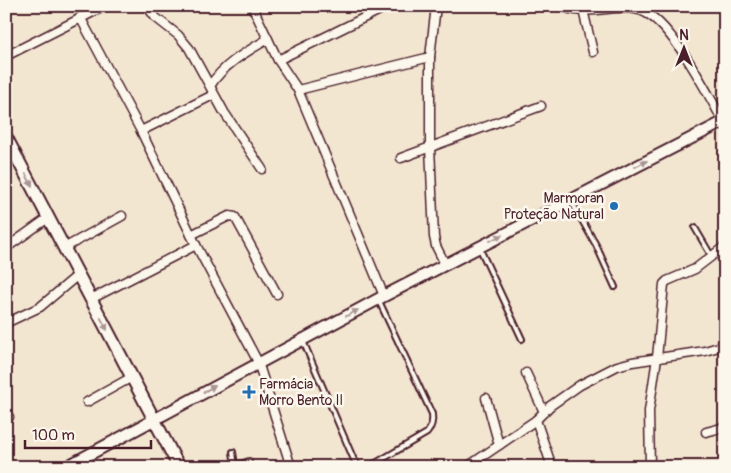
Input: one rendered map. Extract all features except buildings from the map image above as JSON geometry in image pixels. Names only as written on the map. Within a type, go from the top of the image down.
[{"type":"main road","points":[[6,137],[179,467]]},
{"type":"street","points":[[6,56],[105,6]]},
{"type":"street","points":[[147,6],[155,17],[178,35],[189,48],[214,95],[262,170]]},
{"type":"street","points":[[252,6],[278,60],[298,90],[381,298]]},
{"type":"street","points":[[278,60],[388,6]]},
{"type":"street","points":[[436,6],[430,57],[430,148],[434,237],[444,264]]},
{"type":"street","points":[[66,467],[258,362],[444,264],[724,123],[682,51],[657,20],[645,9],[575,10],[563,6]]},
{"type":"street","points":[[582,10],[593,52]]},
{"type":"street","points":[[80,17],[141,131],[196,245],[258,362],[291,467]]},
{"type":"street","points":[[210,86],[232,61],[268,39]]},
{"type":"street","points":[[298,90],[430,57]]},
{"type":"street","points":[[141,131],[214,95]]},
{"type":"street","points":[[401,158],[541,106]]},
{"type":"street","points":[[64,248],[122,216]]},
{"type":"street","points":[[191,235],[229,216],[235,217],[277,294]]},
{"type":"street","points":[[6,248],[48,218]]},
{"type":"street","points":[[91,299],[196,245]]},
{"type":"street","points":[[650,467],[648,422],[657,358],[664,284],[695,269],[725,246]]},
{"type":"street","points":[[6,323],[40,307],[78,275]]},
{"type":"street","points":[[470,466],[536,420],[580,385],[602,373],[632,362],[704,351],[725,345]]},
{"type":"street","points":[[526,373],[544,412]]},
{"type":"street","points":[[87,402],[132,377]]},
{"type":"street","points":[[486,398],[499,445]]},
{"type":"street","points":[[536,420],[552,467]]},
{"type":"street","points":[[706,432],[725,426]]},
{"type":"lane","points":[[571,201],[596,245],[615,287]]},
{"type":"lane","points":[[694,228],[712,257]]},
{"type":"lane","points":[[479,246],[522,339]]},
{"type":"lane","points":[[369,467],[427,433],[432,419],[432,414],[381,298]]},
{"type":"lane","points":[[302,339],[354,460],[360,467]]},
{"type":"lane","points":[[232,452],[233,466],[249,461]]},
{"type":"place","name":"Marmoran Proteção Natural","points":[[614,206]]},
{"type":"place","name":"Farmácia Morro Bento II","points":[[249,392]]}]
